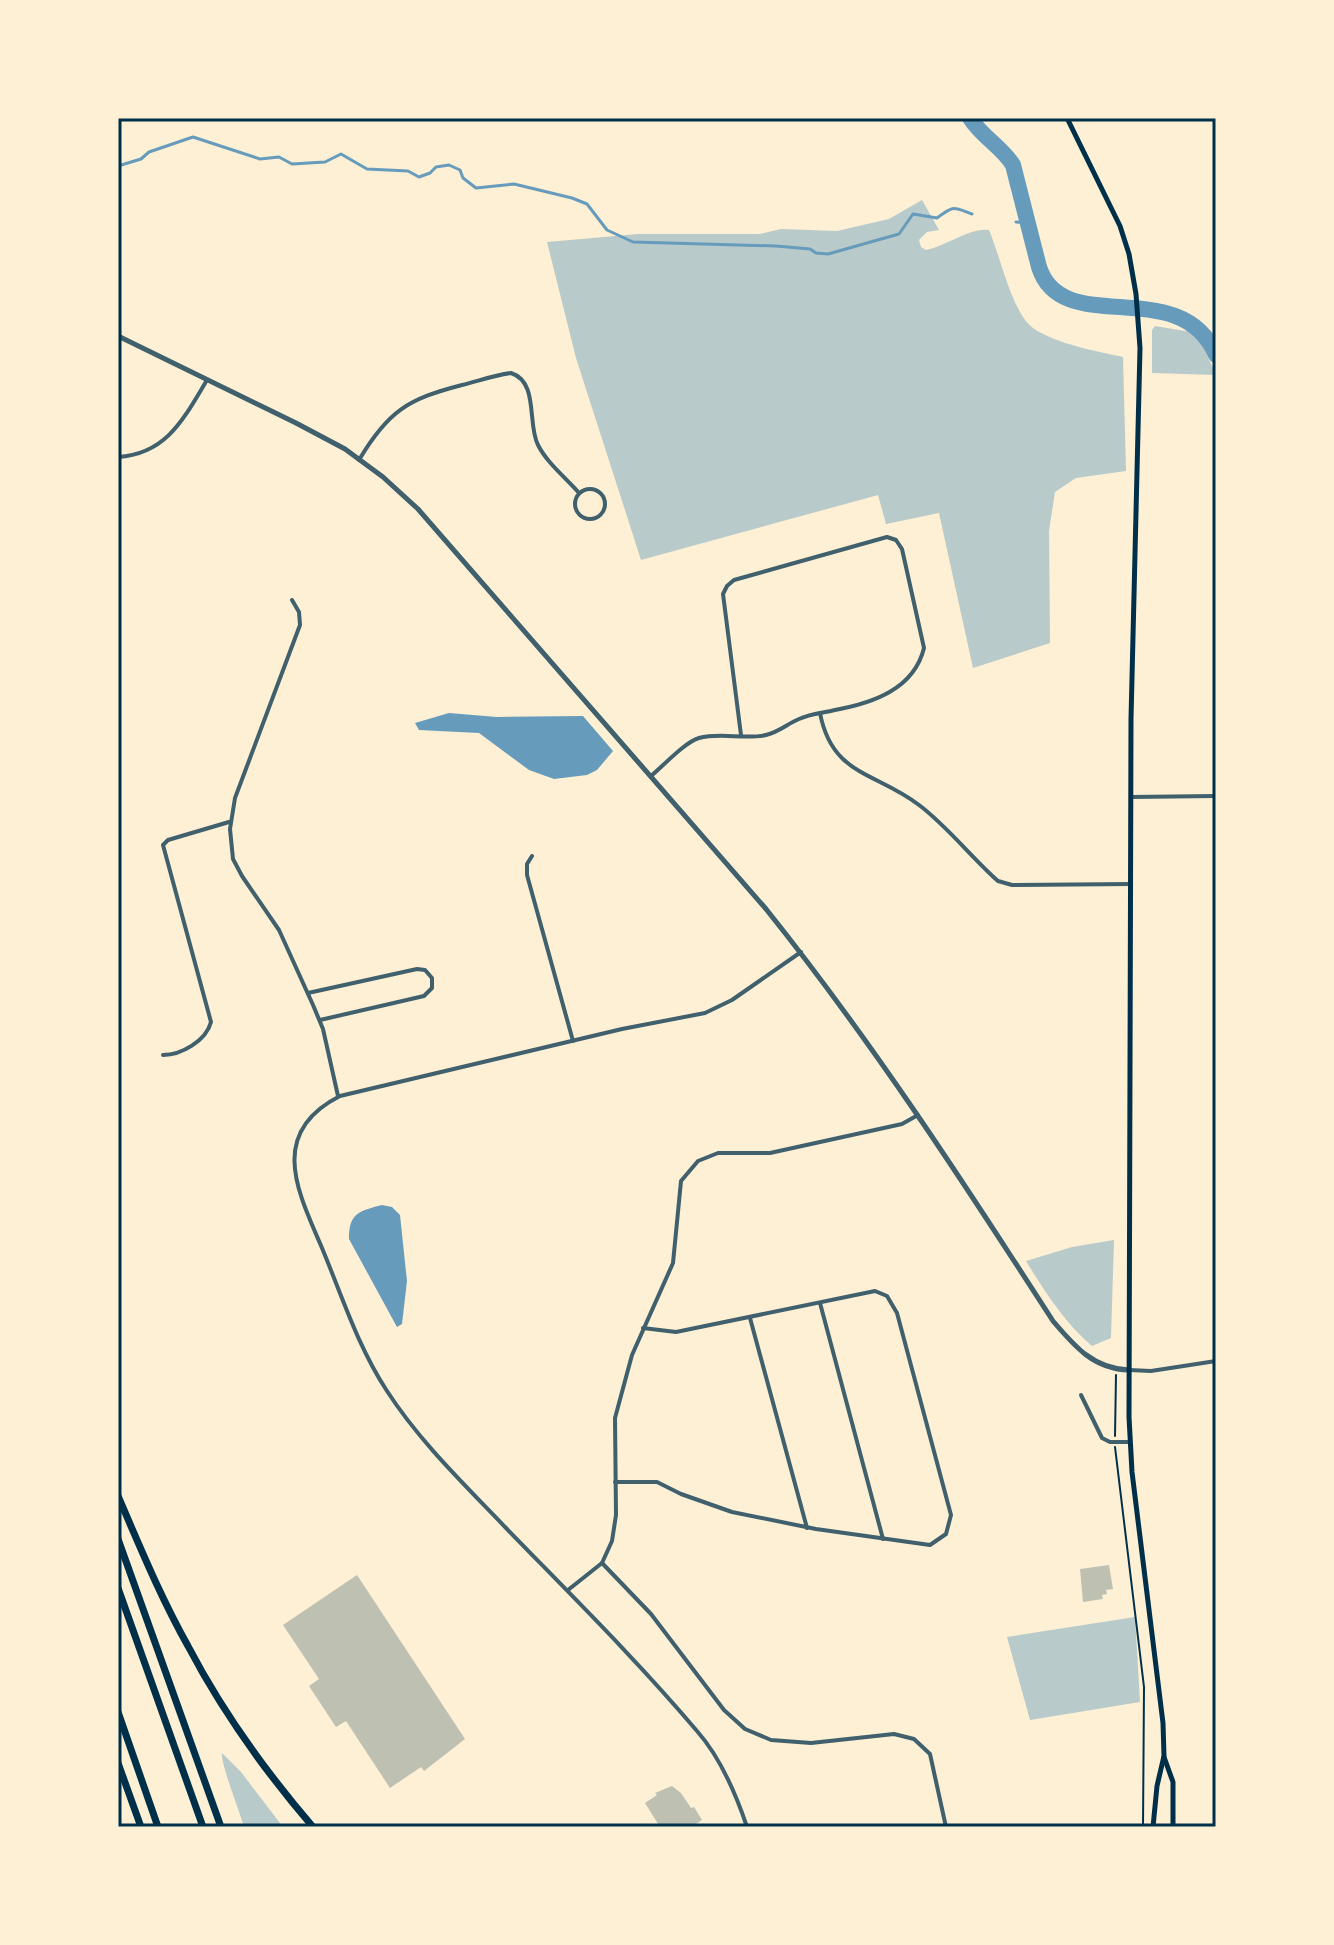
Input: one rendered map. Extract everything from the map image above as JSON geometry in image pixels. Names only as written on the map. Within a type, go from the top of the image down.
[{"type":"highway","points":[[118,1496],[169,1611],[201,1670],[255,1754],[313,1827]]},
{"type":"highway","points":[[118,1539],[221,1827]]},
{"type":"highway","points":[[118,1588],[203,1827]]},
{"type":"highway","points":[[118,1712],[158,1827]]},
{"type":"highway","points":[[118,1763],[141,1827]]},
{"type":"main road","points":[[1067,118],[1120,226],[1129,254],[1139,320],[1131,797],[1130,1442],[1159,1685],[1164,1756],[1173,1782],[1173,1827]]},
{"type":"main road","points":[[1153,1827],[1164,1756]]},
{"type":"street","points":[[118,336],[296,423],[359,460],[418,509],[801,952],[918,1115],[1053,1321],[1092,1361],[1116,1370],[1151,1371],[1216,1361]]},
{"type":"street","points":[[359,460],[383,424],[407,404],[429,394],[511,373],[526,383],[539,448],[579,493]]},
{"type":"street","points":[[118,457],[155,448],[182,422],[207,380]]},
{"type":"street","points":[[588,489],[597,491],[604,498],[602,512],[589,519],[580,515],[575,507],[579,493],[588,489]]},
{"type":"street","points":[[651,776],[695,739],[763,736],[799,718],[865,703],[909,680],[920,664],[924,648],[902,549],[896,540],[887,537],[734,580],[727,586],[723,594],[741,735]]},
{"type":"street","points":[[292,600],[299,614],[300,627],[238,791],[230,822],[230,843],[235,862],[279,930],[320,1020],[338,1096]]},
{"type":"street","points":[[820,713],[824,731],[837,756],[918,804],[998,881],[1012,885],[1131,884]]},
{"type":"street","points":[[1131,797],[1216,796]]},
{"type":"street","points":[[163,1055],[183,1051],[207,1032],[211,1022],[163,845],[166,840],[230,822]]},
{"type":"street","points":[[532,856],[527,864],[527,875],[573,1041]]},
{"type":"street","points":[[747,1827],[723,1771],[700,1733],[411,1426],[369,1359],[311,1223],[296,1184],[296,1151],[308,1122],[338,1096],[713,1010],[801,952]]},
{"type":"street","points":[[308,993],[417,969],[426,970],[432,978],[432,988],[424,996],[320,1020]]},
{"type":"street","points":[[567,1591],[602,1563],[612,1541],[616,1515],[615,1418],[632,1355],[673,1263],[681,1181],[698,1161],[718,1153],[770,1153],[902,1124],[918,1115]]},
{"type":"street","points":[[615,1482],[657,1482],[732,1512],[807,1528],[930,1545],[946,1534],[951,1515],[897,1313],[887,1296],[875,1291],[676,1332],[643,1328]]},
{"type":"street","points":[[820,1303],[883,1539]]},
{"type":"street","points":[[750,1317],[807,1528]]},
{"type":"street","points":[[1081,1395],[1101,1436],[1107,1441],[1130,1442]]},
{"type":"street","points":[[602,1563],[651,1614],[724,1710],[745,1729],[771,1740],[811,1743],[894,1734],[914,1739],[930,1754],[946,1827]]},
{"type":"path","points":[[1116,1370],[1115,1442],[1144,1687],[1143,1827]]},
{"type":"shaded area","points":[[922,200],[939,230],[927,232],[919,240],[921,247],[926,250],[934,248],[975,231],[989,230],[1013,297],[1033,328],[1064,343],[1123,357],[1126,471],[1076,478],[1055,492],[1049,531],[1050,643],[973,668],[939,513],[886,524],[878,495],[641,560],[576,358],[547,242],[638,234],[760,234],[781,229],[837,231],[889,219]]},
{"type":"shaded area","points":[[1155,326],[1197,333],[1216,375],[1152,373],[1152,330]]},
{"type":"shaded area","points":[[1114,1240],[1111,1338],[1092,1346],[1064,1317],[1026,1261],[1072,1247]]},
{"type":"shaded area","points":[[1135,1617],[1140,1702],[1030,1720],[1007,1637]]},
{"type":"shaded area","points":[[222,1753],[241,1772],[283,1827],[244,1827]]},
{"type":"water","points":[[449,713],[497,717],[583,716],[613,751],[597,770],[587,775],[554,779],[529,770],[479,733],[419,730],[415,723]]},
{"type":"water","points":[[382,1205],[392,1207],[400,1215],[407,1281],[402,1324],[397,1327],[349,1239],[353,1218],[367,1209]]},
{"type":"building","points":[[1109,1565],[1113,1589],[1106,1590],[1103,1599],[1083,1602],[1080,1569]]},
{"type":"building","points":[[357,1575],[465,1739],[424,1771],[421,1767],[390,1788],[346,1721],[336,1727],[309,1686],[319,1679],[283,1625]]},
{"type":"building","points":[[672,1786],[691,1808],[694,1807],[702,1820],[691,1827],[660,1827],[645,1803],[657,1795],[655,1793]]},
{"type":"waterway","points":[[970,118],[1013,165],[1039,267],[1052,288],[1071,300],[1177,316],[1199,330],[1216,355]]},
{"type":"waterway","points":[[118,166],[193,137],[260,159],[279,157],[292,164],[325,162],[341,154],[367,169],[408,171],[419,177],[436,167],[449,165],[460,170],[463,178],[476,188],[514,184],[587,204],[607,230],[633,242],[776,246],[828,254],[899,234],[913,214],[937,218],[954,208],[972,214]]},
{"type":"waterway","points":[[1016,222],[1029,223]]}]
